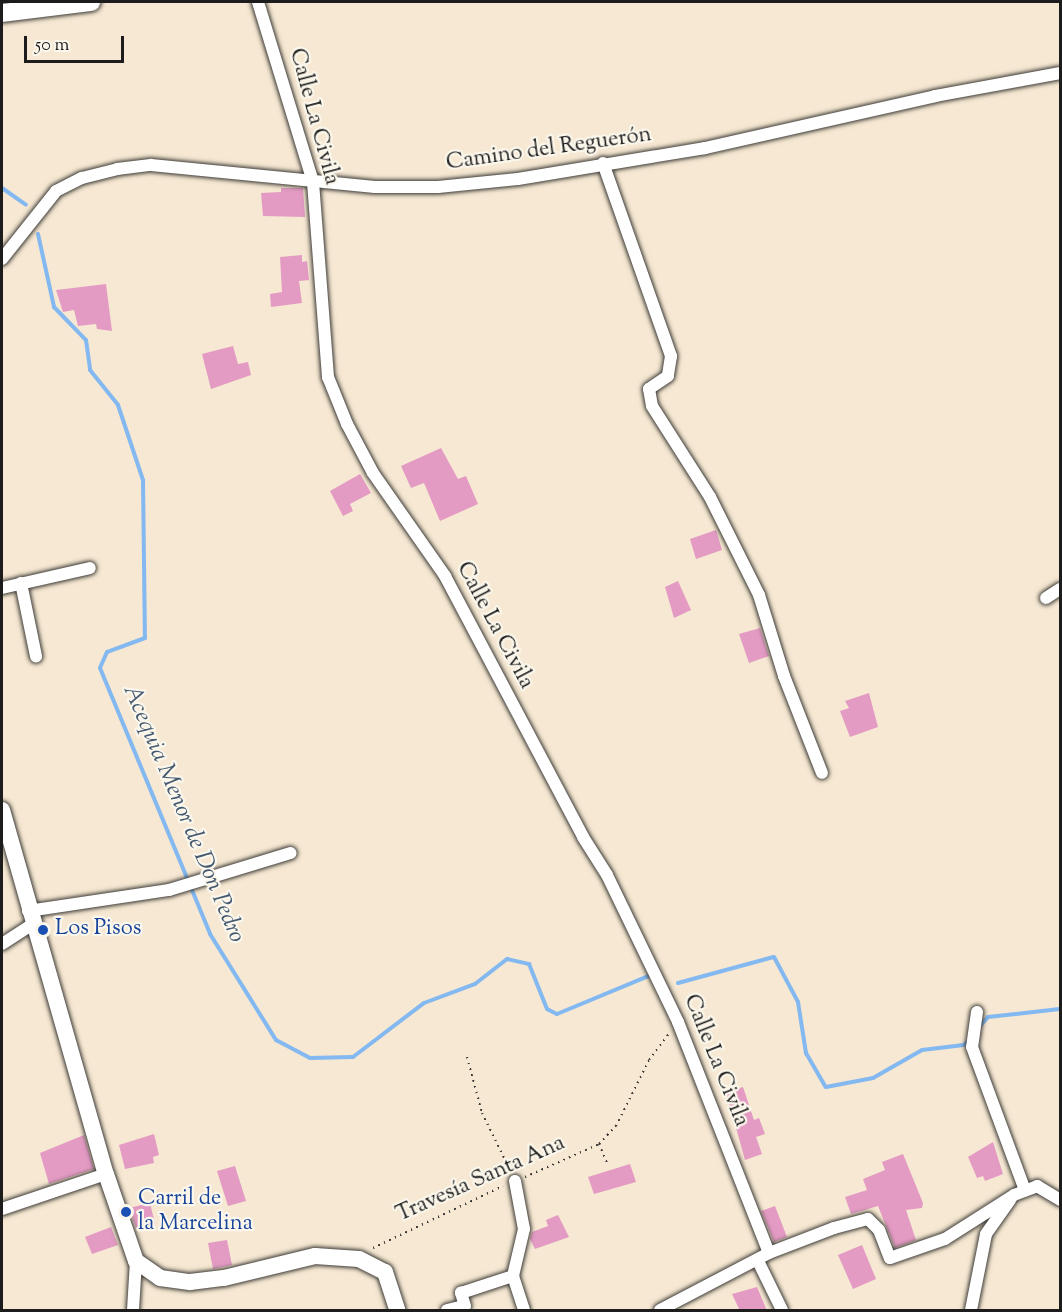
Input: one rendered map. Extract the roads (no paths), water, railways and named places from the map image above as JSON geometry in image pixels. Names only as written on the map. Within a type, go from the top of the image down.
[{"type":"main road","points":[[2,13],[91,2]]},
{"type":"main road","points":[[2,810],[30,918],[106,1174],[136,1261],[160,1278],[190,1282],[224,1278],[315,1256],[359,1259],[385,1272],[396,1311]]},
{"type":"street","name":"Calle La Civila","points":[[258,2],[313,182],[328,377],[347,424],[373,473],[445,576],[583,837],[607,875],[678,1022],[769,1253]]},
{"type":"street","name":"Camino del Reguerón","points":[[2,259],[56,191],[82,178],[117,169],[151,165],[313,182],[438,187],[518,179],[603,163],[705,148],[935,96],[1060,72]]},
{"type":"street","points":[[603,163],[671,356],[668,376],[649,389],[652,406],[710,497],[759,595],[784,676],[822,773]]},
{"type":"street","points":[[2,588],[90,568]]},
{"type":"street","points":[[21,583],[36,656]]},
{"type":"street","points":[[1046,598],[1060,589]]},
{"type":"street","points":[[2,944],[30,918],[169,890],[291,853]]},
{"type":"street","points":[[977,1012],[972,1047],[1020,1192]]},
{"type":"street","points":[[2,1209],[106,1174]]},
{"type":"street","points":[[515,1181],[524,1229],[513,1276],[524,1311]]},
{"type":"street","points":[[660,1311],[758,1261],[769,1253],[868,1219],[879,1230],[890,1258],[945,1239],[1020,1192],[1037,1186],[1060,1200]]},
{"type":"street","points":[[971,1311],[986,1234],[1020,1192]]},
{"type":"street","points":[[133,1311],[136,1261]]},
{"type":"street","points":[[758,1261],[782,1311]]},
{"type":"street","points":[[447,1311],[465,1306],[461,1293],[513,1276]]},
{"type":"waterway","name":"Acequia Menor de Don Pedro","points":[[2,188],[26,205]]},
{"type":"waterway","name":"Acequia Menor de Don Pedro","points":[[38,234],[54,307],[86,340],[90,370],[118,405],[143,480],[145,638],[107,652],[100,668],[210,934],[276,1040],[310,1058],[353,1057],[424,1003],[475,984],[507,959],[529,964],[547,1009],[557,1014],[651,975]]},
{"type":"waterway","name":"Acequia Menor de Don Pedro","points":[[678,983],[774,957],[798,1002],[806,1053],[826,1087],[873,1078],[922,1050],[964,1045],[969,1040]]},
{"type":"waterway","name":"Acequia Menor de Don Pedro","points":[[979,1027],[988,1017],[1060,1009]]},
{"type":"place","name":"Los Pisos","points":[[43,930]]},
{"type":"place","name":"Carril de la Marcelina","points":[[126,1212]]}]
